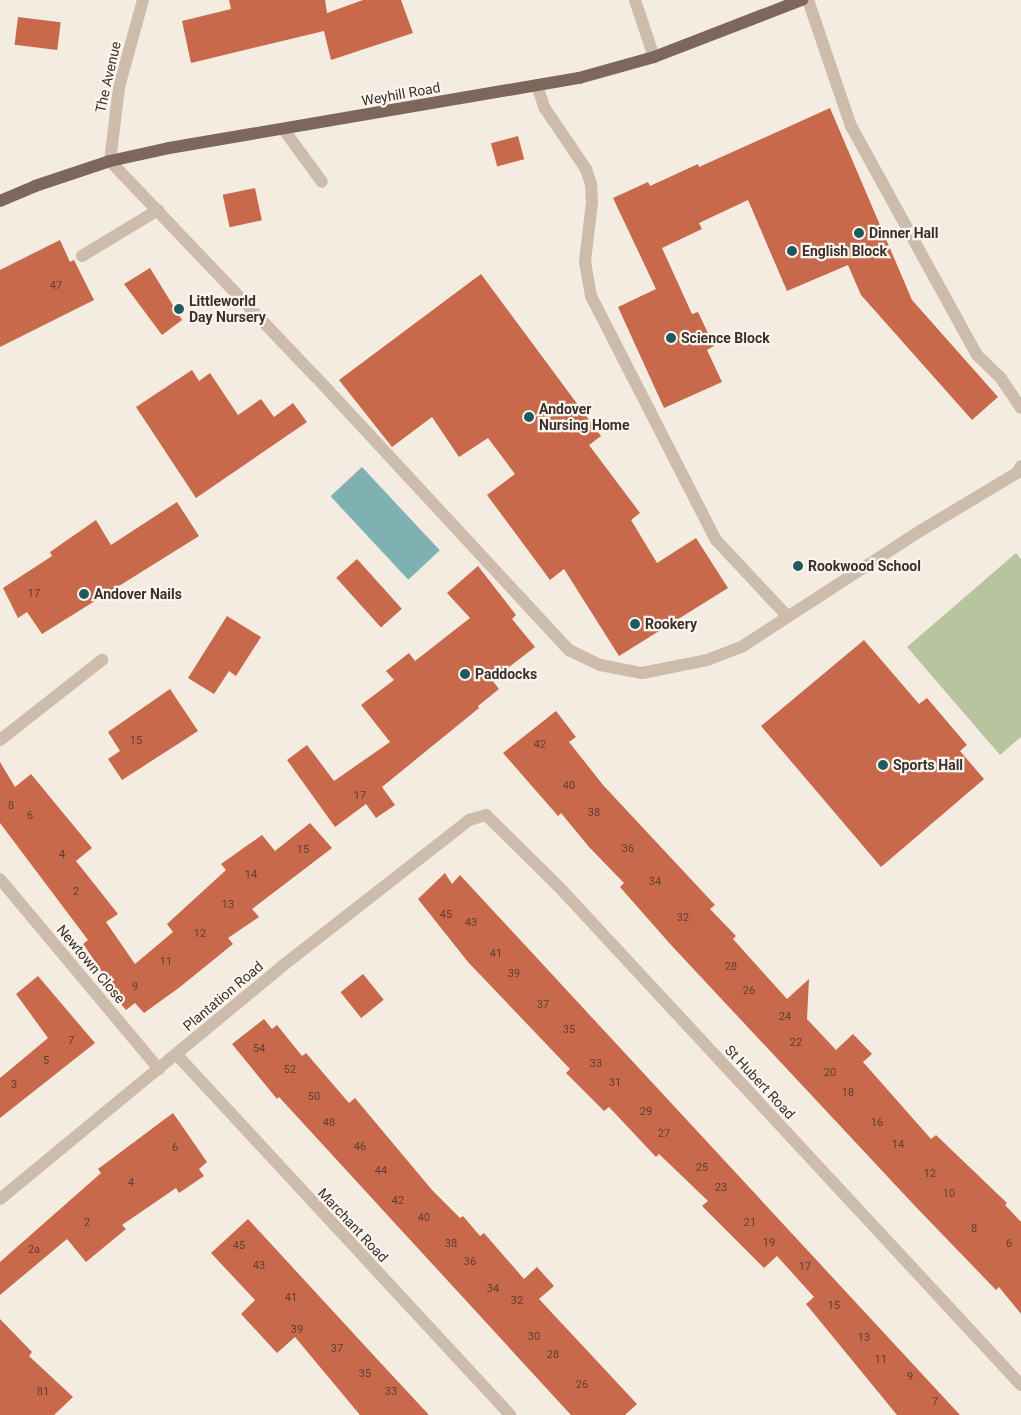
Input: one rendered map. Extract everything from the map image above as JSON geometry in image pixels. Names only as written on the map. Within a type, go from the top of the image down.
[{"type":"main road","name":"Weyhill Road","points":[[0,201],[34,186],[110,161],[169,148],[284,130],[579,78],[654,57],[802,0]]},
{"type":"street","name":"The Avenue","points":[[110,161],[119,86],[144,0]]},
{"type":"street","points":[[635,0],[654,57]]},
{"type":"street","points":[[808,0],[851,126],[977,356],[1000,377],[1021,408]]},
{"type":"street","points":[[537,85],[544,107],[586,169],[591,184],[592,202],[585,262],[590,296],[716,540],[788,617]]},
{"type":"street","points":[[284,130],[322,182]]},
{"type":"street","points":[[110,161],[158,210],[568,650],[617,669],[642,673],[677,668],[743,646],[920,531],[1017,473],[1021,466]]},
{"type":"street","points":[[82,256],[158,210]]},
{"type":"street","points":[[0,740],[102,660]]},
{"type":"street","name":"St Hubert Road","points":[[469,820],[478,815],[492,819],[546,874],[1021,1385]]},
{"type":"street","name":"Plantation Road","points":[[0,1199],[281,967],[469,820]]},
{"type":"street","name":"Newtown Close","points":[[0,879],[159,1069]]},
{"type":"street","name":"Marchant Road","points":[[176,1054],[510,1415]]},
{"type":"green space","points":[[1016,553],[1021,559],[1021,737],[1000,755],[907,647]]},
{"type":"water","points":[[362,467],[440,550],[408,580],[331,496]]},
{"type":"building","points":[[229,0],[325,0],[327,13],[363,0],[401,0],[413,33],[331,60],[324,31],[191,63],[182,21],[231,9]]},
{"type":"building","points":[[18,17],[61,22],[57,50],[15,45]]},
{"type":"building","points":[[830,108],[912,300],[998,397],[972,420],[861,295],[848,265],[787,291],[748,200],[699,223],[702,229],[662,248],[692,314],[698,312],[714,346],[707,350],[722,382],[664,408],[618,307],[656,289],[613,198],[648,182],[650,186],[698,164],[699,167]]},
{"type":"building","points":[[518,136],[524,159],[497,166],[491,143]]},
{"type":"building","points":[[255,188],[262,220],[230,227],[223,195]]},
{"type":"building","points":[[60,240],[70,262],[74,260],[94,300],[0,347],[0,270]]},
{"type":"building","points":[[150,268],[182,320],[162,335],[124,284]]},
{"type":"building","name":"Andover Nursing Home","points":[[481,274],[601,436],[589,445],[640,513],[631,520],[657,563],[696,538],[728,588],[619,656],[564,569],[550,580],[487,495],[515,474],[488,438],[459,457],[432,417],[392,447],[339,380]]},
{"type":"building","points":[[192,370],[199,381],[210,373],[238,415],[261,399],[274,417],[293,403],[307,422],[196,498],[136,407]]},
{"type":"building","points":[[177,502],[199,536],[42,634],[27,612],[18,618],[3,588],[52,556],[50,552],[96,520],[111,545]]},
{"type":"building","points":[[357,559],[402,609],[381,628],[336,578]]},
{"type":"building","points":[[478,566],[516,615],[512,619],[535,647],[492,680],[499,689],[478,706],[479,708],[382,787],[395,805],[376,818],[366,804],[335,827],[287,760],[307,745],[334,781],[390,742],[361,705],[394,680],[386,671],[409,653],[415,661],[470,618],[447,593]]},
{"type":"building","points":[[227,616],[261,637],[236,676],[229,671],[214,694],[188,678]]},
{"type":"building","name":"Sports Hall","points":[[864,640],[919,704],[927,698],[967,745],[960,751],[984,779],[881,867],[761,726]]},
{"type":"building","points":[[170,689],[198,731],[122,780],[108,759],[120,751],[108,732]]},
{"type":"building","points":[[556,711],[576,737],[569,742],[603,785],[715,905],[710,909],[736,936],[733,939],[787,999],[809,979],[807,1019],[836,1050],[853,1034],[872,1054],[863,1062],[931,1139],[936,1135],[1007,1203],[1005,1205],[1021,1222],[1021,1314],[999,1287],[996,1290],[915,1206],[671,945],[620,887],[624,883],[589,847],[561,813],[558,816],[503,753]]},
{"type":"building","points":[[0,762],[15,787],[31,774],[92,848],[76,861],[118,914],[106,922],[135,964],[173,932],[167,924],[226,870],[221,864],[262,835],[275,851],[310,823],[332,848],[252,909],[259,917],[228,938],[233,944],[180,987],[144,1013],[135,1003],[126,1010],[107,988],[111,985],[83,944],[88,940],[0,823]]},
{"type":"building","points":[[445,873],[452,884],[460,875],[960,1415],[897,1415],[806,1304],[814,1297],[777,1256],[764,1268],[702,1206],[708,1201],[659,1154],[656,1157],[609,1107],[604,1111],[566,1073],[570,1069],[468,962],[418,899]]},
{"type":"building","points":[[363,974],[384,1000],[361,1018],[340,992]]},
{"type":"building","points":[[38,976],[95,1043],[0,1118],[0,1078],[48,1038],[16,994]]},
{"type":"building","points":[[264,1019],[272,1029],[277,1025],[302,1056],[306,1053],[349,1103],[355,1098],[432,1190],[460,1218],[463,1216],[480,1236],[484,1233],[524,1279],[537,1267],[554,1286],[539,1299],[637,1404],[625,1415],[571,1415],[279,1097],[277,1099],[232,1044]]},
{"type":"building","points":[[173,1113],[207,1162],[199,1169],[204,1176],[179,1193],[176,1188],[122,1225],[126,1229],[86,1262],[67,1239],[0,1295],[0,1262],[101,1173],[98,1169]]},
{"type":"building","points":[[248,1219],[429,1415],[360,1415],[295,1337],[277,1353],[241,1314],[255,1300],[211,1253]]},
{"type":"building","points":[[0,1319],[32,1352],[29,1356],[73,1397],[54,1415],[0,1415]]},
{"type":"place","name":"Dinner Hall","points":[[859,233]]},
{"type":"place","name":"English Block","points":[[792,251]]},
{"type":"place","name":"Littleworld Day Nursery","points":[[179,309]]},
{"type":"place","name":"Science Block","points":[[671,338]]},
{"type":"place","name":"Andover Nursing Home","points":[[529,417]]},
{"type":"place","name":"Rookwood School","points":[[798,566]]},
{"type":"place","name":"Andover Nails","points":[[84,594]]},
{"type":"place","name":"Rookery","points":[[635,624]]},
{"type":"place","name":"Paddocks","points":[[465,674]]},
{"type":"place","name":"Sports Hall","points":[[883,765]]}]
